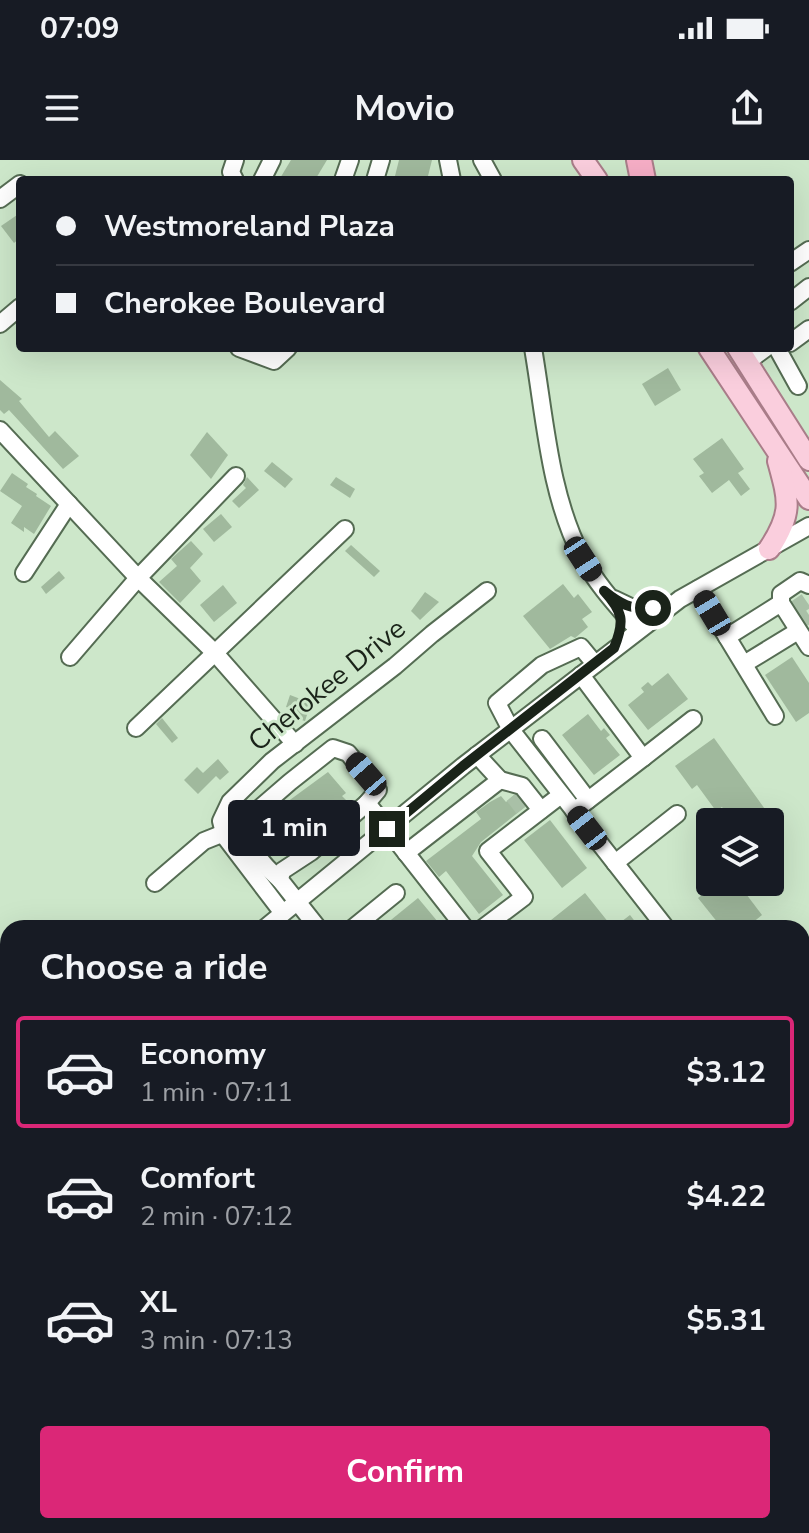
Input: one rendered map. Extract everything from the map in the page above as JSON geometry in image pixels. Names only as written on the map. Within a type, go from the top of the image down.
[{"type":"main road","points":[[712,352],[809,499]]},
{"type":"main road","points":[[742,355],[803,435],[809,460]]},
{"type":"main road","points":[[769,549],[783,526],[787,512],[774,446]]},
{"type":"street","points":[[0,324],[16,310]]},
{"type":"street","points":[[250,352],[274,361],[284,352]]},
{"type":"street","points":[[534,352],[556,485],[567,524],[583,559],[604,591],[638,630]]},
{"type":"street","points":[[781,352],[798,386]]},
{"type":"street","points":[[0,430],[138,578],[215,653],[295,744]]},
{"type":"street","points":[[70,657],[138,578],[236,476]]},
{"type":"street","points":[[24,573],[69,504]]},
{"type":"street","points":[[274,920],[477,755],[638,630],[698,589],[809,526]]},
{"type":"street","points":[[136,728],[345,529]]},
{"type":"street","points":[[797,625],[781,594],[800,581],[809,585]]},
{"type":"street","points":[[698,589],[775,716]]},
{"type":"street","name":"Cherokee Drive","points":[[224,833],[221,821],[230,802],[244,786],[487,591]]},
{"type":"street","points":[[604,591],[635,609],[670,607]]},
{"type":"street","points":[[614,648],[621,626],[619,608]]},
{"type":"street","points":[[727,637],[797,625]]},
{"type":"street","points":[[744,664],[797,625]]},
{"type":"street","points":[[595,664],[581,647],[542,665],[497,703],[511,730],[660,920]]},
{"type":"street","points":[[581,675],[643,758]]},
{"type":"street","points":[[574,811],[693,719]]},
{"type":"street","points":[[542,739],[588,800]]},
{"type":"street","points":[[280,880],[282,871],[311,852],[378,790],[348,753],[333,748],[245,821],[245,836],[258,857],[312,920]]},
{"type":"street","points":[[477,755],[527,809]]},
{"type":"street","points":[[500,780],[522,786],[527,809]]},
{"type":"street","points":[[406,853],[500,780]]},
{"type":"street","points":[[494,920],[524,897],[488,851],[527,809],[561,795]]},
{"type":"street","points":[[367,803],[459,920]]},
{"type":"street","points":[[615,863],[677,814]]},
{"type":"street","points":[[155,883],[204,841],[224,833],[282,912]]},
{"type":"street","points":[[363,920],[396,893]]},
{"type":"building","points":[[291,160],[327,160],[317,176],[281,176]]},
{"type":"building","points":[[399,160],[432,160],[428,176],[395,176]]},
{"type":"building","points":[[16,216],[16,241],[14,243],[1,226]]},
{"type":"building","points":[[668,368],[681,390],[655,406],[642,384]]},
{"type":"building","points":[[0,380],[22,399],[19,401],[49,437],[55,431],[79,456],[63,469],[9,410],[4,414],[0,410]]},
{"type":"building","points":[[207,432],[228,455],[211,479],[190,455]]},
{"type":"building","points":[[722,438],[744,469],[738,473],[750,489],[741,496],[729,480],[712,493],[699,476],[704,473],[693,459]]},
{"type":"building","points":[[272,462],[293,479],[285,488],[264,471]]},
{"type":"building","points":[[12,473],[51,506],[34,534],[24,527],[24,532],[11,523],[22,506],[0,491]]},
{"type":"building","points":[[247,477],[259,490],[239,508],[232,501],[246,488],[243,485]]},
{"type":"building","points":[[336,477],[355,489],[350,498],[330,485]]},
{"type":"building","points":[[221,514],[232,527],[214,542],[203,529]]},
{"type":"building","points":[[191,541],[203,554],[190,568],[201,581],[180,603],[159,582],[177,566],[171,559]]},
{"type":"building","points":[[351,545],[380,571],[374,577],[345,551]]},
{"type":"building","points":[[59,571],[65,578],[46,594],[41,587]]},
{"type":"building","points":[[563,584],[574,598],[578,594],[592,612],[582,619],[588,627],[575,638],[571,636],[550,649],[523,616]]},
{"type":"building","points":[[223,585],[237,603],[214,622],[200,605]]},
{"type":"building","points":[[425,592],[439,602],[420,620],[411,611]]},
{"type":"building","points":[[792,657],[809,683],[809,713],[796,722],[765,675]]},
{"type":"building","points":[[668,673],[688,699],[648,730],[628,705],[644,692],[641,688],[648,682],[652,686]]},
{"type":"building","points":[[290,695],[311,703],[305,721],[295,718],[297,711],[286,707]]},
{"type":"building","points":[[588,714],[601,731],[604,728],[610,735],[606,738],[620,755],[594,775],[562,735]]},
{"type":"building","points":[[162,718],[178,738],[172,743],[156,724]]},
{"type":"building","points":[[714,738],[764,808],[714,808],[697,785],[692,789],[675,766]]},
{"type":"building","points":[[218,759],[229,772],[220,780],[216,776],[198,794],[184,780],[197,767],[203,773]]},
{"type":"building","points":[[328,772],[346,793],[342,796],[346,800],[286,848],[282,843],[279,846],[265,829],[268,826],[266,822],[285,807],[283,805]]},
{"type":"building","points":[[514,795],[525,807],[481,842],[472,856],[503,895],[479,914],[446,871],[439,877],[426,861],[481,819],[476,812],[501,796],[506,802]]},
{"type":"building","points":[[550,820],[587,868],[562,888],[524,840]]},
{"type":"building","points":[[585,893],[607,920],[551,920]]},
{"type":"building","points":[[701,896],[748,896],[762,915],[756,920],[716,920],[698,898]]},
{"type":"building","points":[[418,898],[436,920],[391,920]]},
{"type":"tunnel","points":[[793,610],[809,599]]},
{"type":"tunnel","points":[[800,621],[809,615]]},
{"type":"tunnel","points":[[513,796],[523,809]]},
{"type":"route","points":[[387,829],[614,648],[621,626],[619,608],[604,591],[635,609],[653,608]]}]
